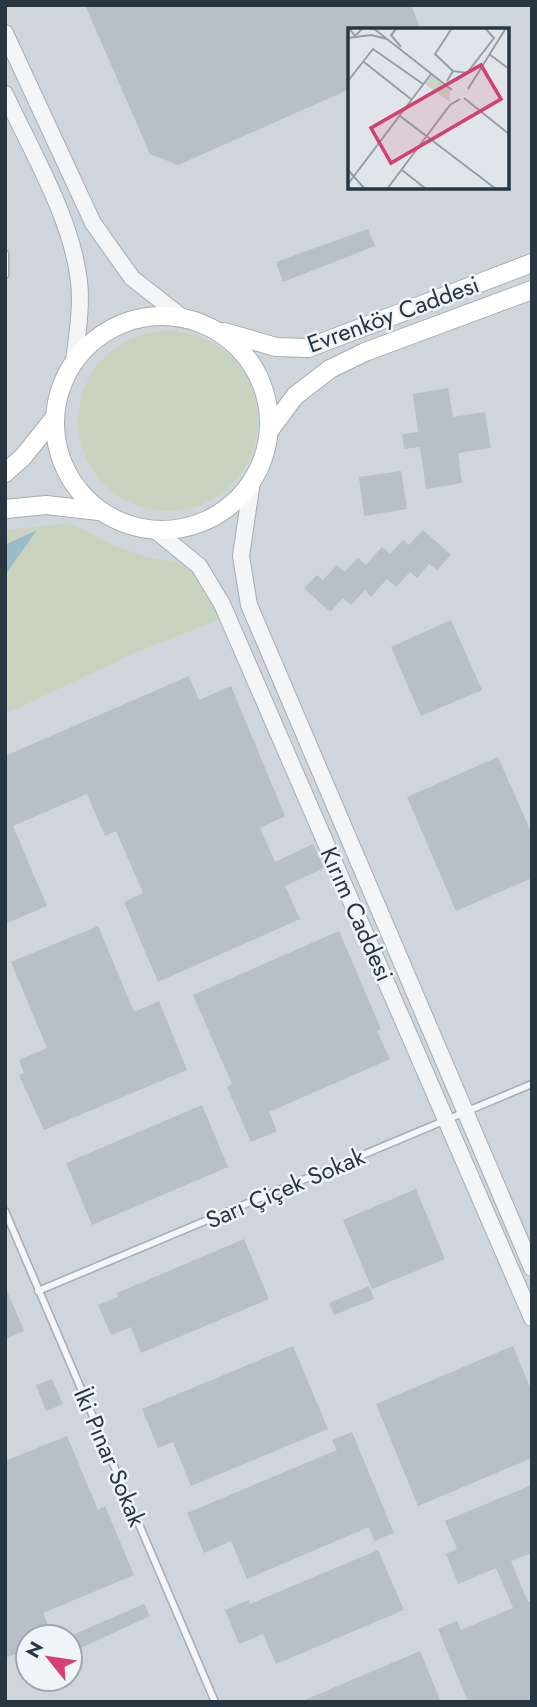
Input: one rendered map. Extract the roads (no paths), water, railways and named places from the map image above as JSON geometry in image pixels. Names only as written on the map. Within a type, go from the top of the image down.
[{"type":"main road","name":"Evrenköy Caddesi","points":[[212,328],[276,347],[308,348],[532,263]]},
{"type":"main road","name":"Evrenköy Caddesi","points":[[269,431],[295,396],[330,369],[365,352],[532,290]]},
{"type":"main road","points":[[152,316],[183,318],[212,328],[237,346],[256,371],[267,400],[269,431],[260,465],[252,481],[237,499],[218,515],[188,527],[155,530],[126,524],[100,511],[80,492],[65,470],[57,444],[55,416],[59,394],[74,362],[95,339],[122,323],[152,316]]},
{"type":"main road","points":[[5,473],[23,457],[55,416]]},
{"type":"main road","points":[[5,509],[46,505],[100,511]]},
{"type":"street","points":[[5,33],[99,233],[132,278],[183,318]]},
{"type":"street","points":[[5,94],[64,224],[72,252],[79,280],[74,362]]},
{"type":"street","name":"Kırım Caddesi","points":[[252,481],[241,556],[249,605],[532,1268]]},
{"type":"street","name":"Kırım Caddesi","points":[[155,530],[189,556],[219,597],[532,1318]]},
{"type":"lane","points":[[5,254],[5,275]]},
{"type":"lane","name":"Sarı Çiçek Sokak","points":[[38,1291],[532,1084]]},
{"type":"lane","name":"İki Pınar Sokak","points":[[5,1211],[215,1702]]},
{"type":"water","points":[[37,530],[5,575],[5,545]]}]
